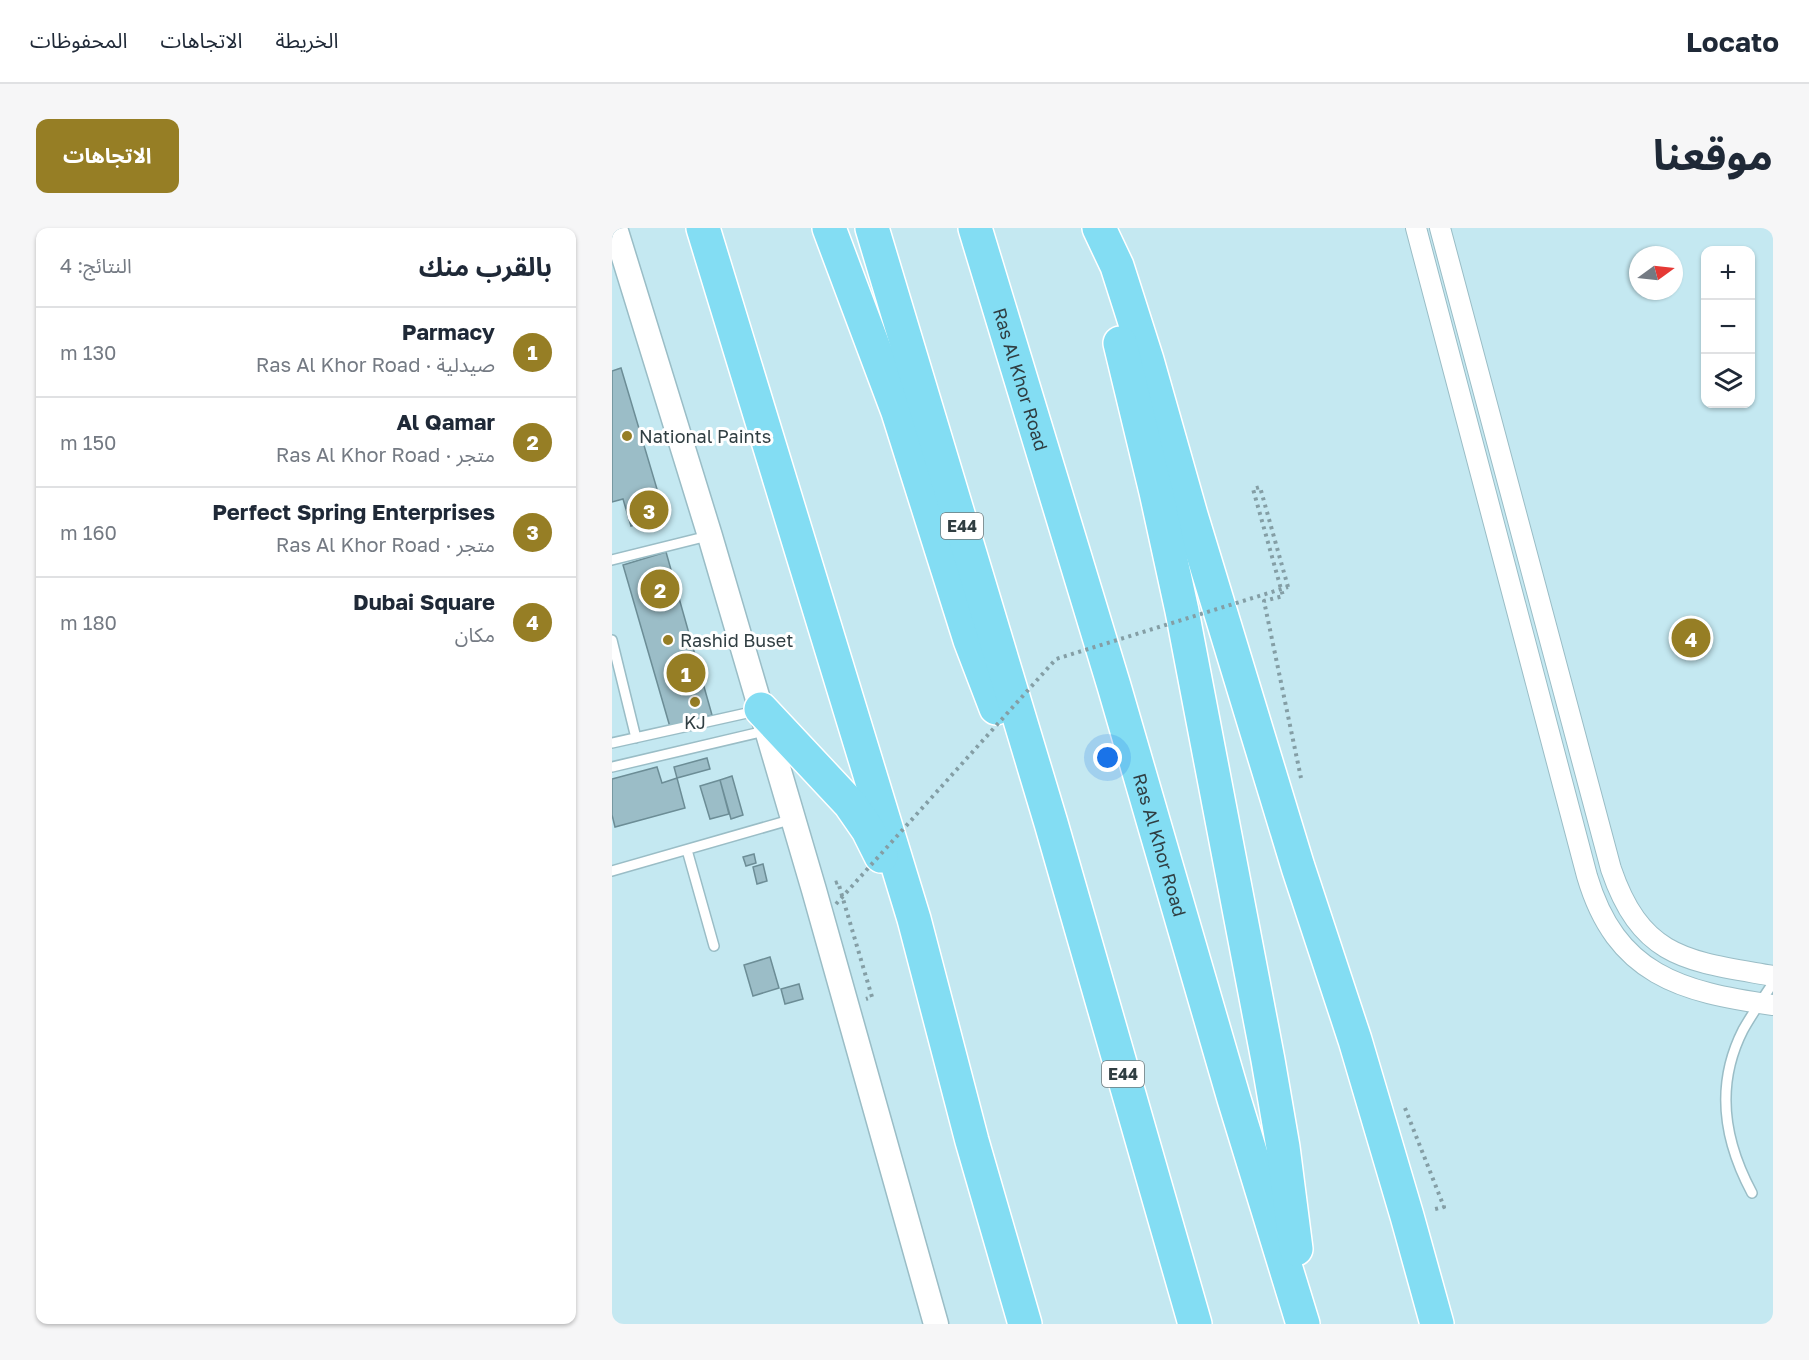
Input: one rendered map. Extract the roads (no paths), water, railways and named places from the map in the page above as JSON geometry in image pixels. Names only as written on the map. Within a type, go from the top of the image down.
[{"type":"highway","points":[[703,228],[914,920],[972,1141],[1025,1324]]},
{"type":"highway","points":[[829,228],[898,412],[970,640],[1024,770],[1051,823]]},
{"type":"highway","name":"E44","points":[[872,228],[1051,823],[1195,1324]]},
{"type":"highway","name":"Ras Al Khor Road","points":[[975,228],[1114,686],[1234,1099],[1301,1315]]},
{"type":"highway","points":[[1098,228],[1120,342],[1182,611],[1266,1048],[1289,1191],[1301,1315]]},
{"type":"highway","points":[[1098,228],[1120,276],[1147,360],[1191,515],[1298,867],[1355,1040],[1437,1324]]},
{"type":"highway","points":[[764,720],[850,804],[868,830],[914,920]]},
{"type":"street","points":[[615,228],[710,536],[814,890],[936,1324]]},
{"type":"street","points":[[1416,228],[1593,896],[1606,923],[1625,948],[1656,974],[1694,990],[1766,1004]]},
{"type":"street","points":[[1440,228],[1611,869],[1624,902],[1644,930],[1671,951],[1701,963],[1773,976]]},
{"type":"lane","points":[[612,560],[710,536]]},
{"type":"lane","points":[[612,640],[636,738]]},
{"type":"lane","points":[[612,743],[764,720]]},
{"type":"lane","points":[[612,767],[764,720]]},
{"type":"lane","points":[[612,871],[793,819]]},
{"type":"lane","points":[[687,850],[714,945]]},
{"type":"lane","points":[[1752,1193],[1732,1149],[1727,1125],[1728,1076],[1743,1030],[1766,1004],[1773,983]]},
{"type":"place","name":"National Paints","points":[[627,436]]},
{"type":"place","name":"Perfect Spring Enterprises","points":[[649,510]]},
{"type":"place","name":"Al Qamar","points":[[660,589]]},
{"type":"place","name":"Dubai Square","points":[[1691,638]]},
{"type":"place","name":"Rashid Buset","points":[[668,640]]},
{"type":"place","name":"Parmacy","points":[[686,673]]},
{"type":"place","name":"KJ","points":[[695,702]]}]
